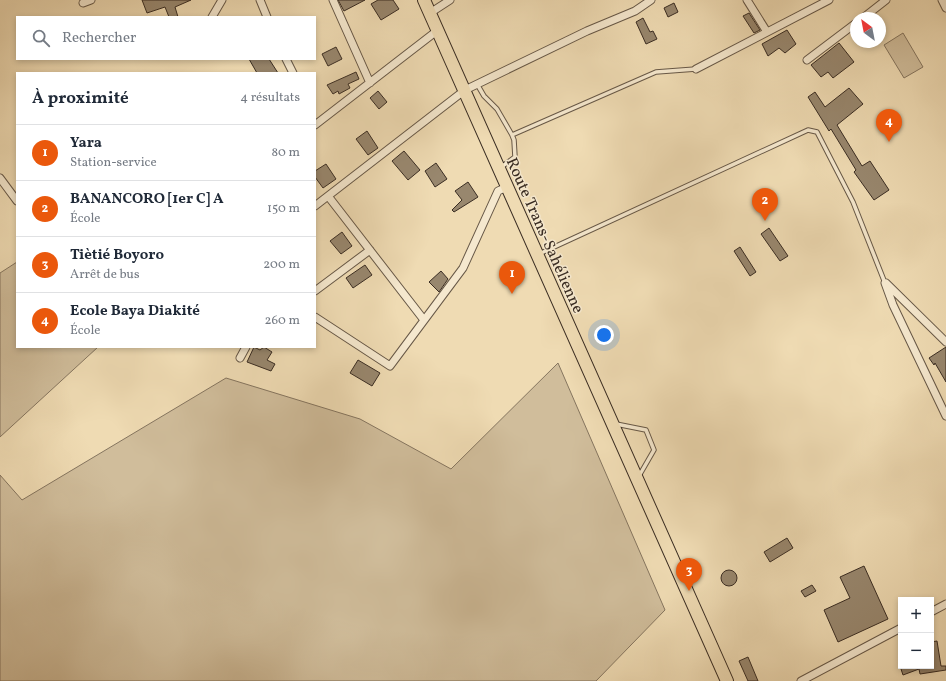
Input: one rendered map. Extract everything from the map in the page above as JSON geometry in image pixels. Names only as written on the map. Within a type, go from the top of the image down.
[{"type":"highway","name":"Route Trans-Sahélienne","points":[[424,0],[727,681]]},
{"type":"street","points":[[83,3],[91,0]]},
{"type":"street","points":[[213,16],[222,0]]},
{"type":"street","points":[[260,0],[267,16]]},
{"type":"street","points":[[333,0],[370,83]]},
{"type":"street","points":[[430,12],[450,0]]},
{"type":"street","points":[[316,205],[464,90],[587,31],[635,11],[651,0]]},
{"type":"street","points":[[747,0],[767,32]]},
{"type":"street","points":[[696,69],[829,0]]},
{"type":"street","points":[[871,12],[886,0]]},
{"type":"street","points":[[807,60],[850,28]]},
{"type":"street","points":[[316,123],[438,30]]},
{"type":"street","points":[[286,60],[292,72]]},
{"type":"street","points":[[0,178],[16,200]]},
{"type":"street","points":[[316,319],[390,366],[463,268],[498,191],[507,187]]},
{"type":"street","points":[[328,196],[424,320]]},
{"type":"street","points":[[316,290],[370,250]]},
{"type":"street","points":[[885,282],[946,342]]},
{"type":"street","points":[[885,282],[893,305],[946,416]]},
{"type":"street","points":[[240,358],[245,348]]},
{"type":"street","points":[[934,610],[946,604]]},
{"type":"street","points":[[801,681],[898,630]]},
{"type":"lane","points":[[512,135],[656,72],[696,69]]},
{"type":"lane","points":[[477,84],[484,96],[497,109],[514,140],[515,157],[499,168]]},
{"type":"lane","points":[[538,254],[808,130],[816,132],[853,202],[885,282]]},
{"type":"lane","points":[[613,424],[646,430],[654,450],[638,479]]},
{"type":"shaded area","points":[[903,33],[923,67],[904,78],[886,48],[886,44]]},
{"type":"shaded area","points":[[16,263],[16,348],[97,348],[0,437],[0,273]]},
{"type":"shaded area","points":[[558,363],[665,610],[596,681],[0,681],[0,475],[22,500],[226,378],[360,419],[451,469]]},
{"type":"building","points":[[142,0],[191,0],[175,7],[178,16],[169,16],[165,7],[147,13]]},
{"type":"building","points":[[338,0],[365,0],[344,11]]},
{"type":"building","points":[[378,0],[393,0],[399,9],[381,20],[371,4]]},
{"type":"building","points":[[674,3],[678,12],[668,17],[664,8]]},
{"type":"building","points":[[749,13],[760,30],[754,33],[743,16]]},
{"type":"building","points":[[643,18],[650,32],[653,31],[657,39],[646,44],[636,22]]},
{"type":"building","points":[[787,30],[796,44],[785,53],[779,48],[768,56],[762,44]]},
{"type":"building","points":[[839,43],[854,62],[833,78],[828,72],[821,77],[811,65]]},
{"type":"building","points":[[336,47],[342,59],[328,66],[322,54]]},
{"type":"building","points":[[250,60],[270,60],[277,72],[256,72]]},
{"type":"building","points":[[356,72],[359,79],[348,84],[350,88],[339,94],[338,91],[333,94],[327,85]]},
{"type":"building","points":[[849,88],[863,104],[837,125],[862,166],[870,161],[889,190],[874,200],[854,172],[856,170],[831,129],[829,131],[808,97],[815,92],[825,107]]},
{"type":"building","points":[[378,91],[387,102],[379,109],[370,98]]},
{"type":"building","points":[[367,131],[378,148],[368,155],[356,139]]},
{"type":"building","points":[[404,151],[420,170],[408,180],[392,161]]},
{"type":"building","points":[[436,163],[447,179],[435,187],[425,171]]},
{"type":"building","points":[[326,164],[336,179],[323,188],[316,178],[316,170]]},
{"type":"building","points":[[468,182],[478,197],[454,212],[452,210],[462,200],[455,191]]},
{"type":"building","points":[[769,228],[788,256],[780,261],[761,234]]},
{"type":"building","points":[[342,232],[352,246],[341,254],[330,241]]},
{"type":"building","points":[[740,247],[756,272],[750,276],[734,251]]},
{"type":"building","points":[[365,265],[372,275],[353,288],[346,278]]},
{"type":"building","points":[[441,271],[448,279],[439,292],[429,282]]},
{"type":"building","points":[[946,347],[946,382],[935,363],[934,365],[929,358]]},
{"type":"building","points":[[254,348],[260,350],[266,348],[272,352],[267,360],[275,364],[271,371],[247,362]]},
{"type":"building","points":[[358,360],[380,373],[372,386],[350,373]]},
{"type":"building","points":[[787,538],[793,548],[770,562],[764,552]]},
{"type":"building","points":[[864,566],[888,619],[838,642],[824,610],[850,598],[840,577]]},
{"type":"building","points":[[726,570],[732,570],[737,575],[735,584],[732,586],[726,586],[721,581],[721,575]]},
{"type":"building","points":[[812,585],[816,591],[805,597],[801,591]]},
{"type":"building","points":[[937,641],[941,666],[946,666],[946,670],[920,674],[919,669],[934,669],[934,642]]},
{"type":"building","points":[[748,657],[758,681],[748,681],[739,661]]},
{"type":"building","points":[[901,669],[919,669],[903,675]]},
{"type":"place","name":"Ecole Baya Diakité","points":[[889,142]]},
{"type":"place","name":"BANANCORO [1er C] A","points":[[765,221]]},
{"type":"place","name":"Yara","points":[[512,294]]},
{"type":"place","name":"Tiètié Boyoro","points":[[689,591]]}]
